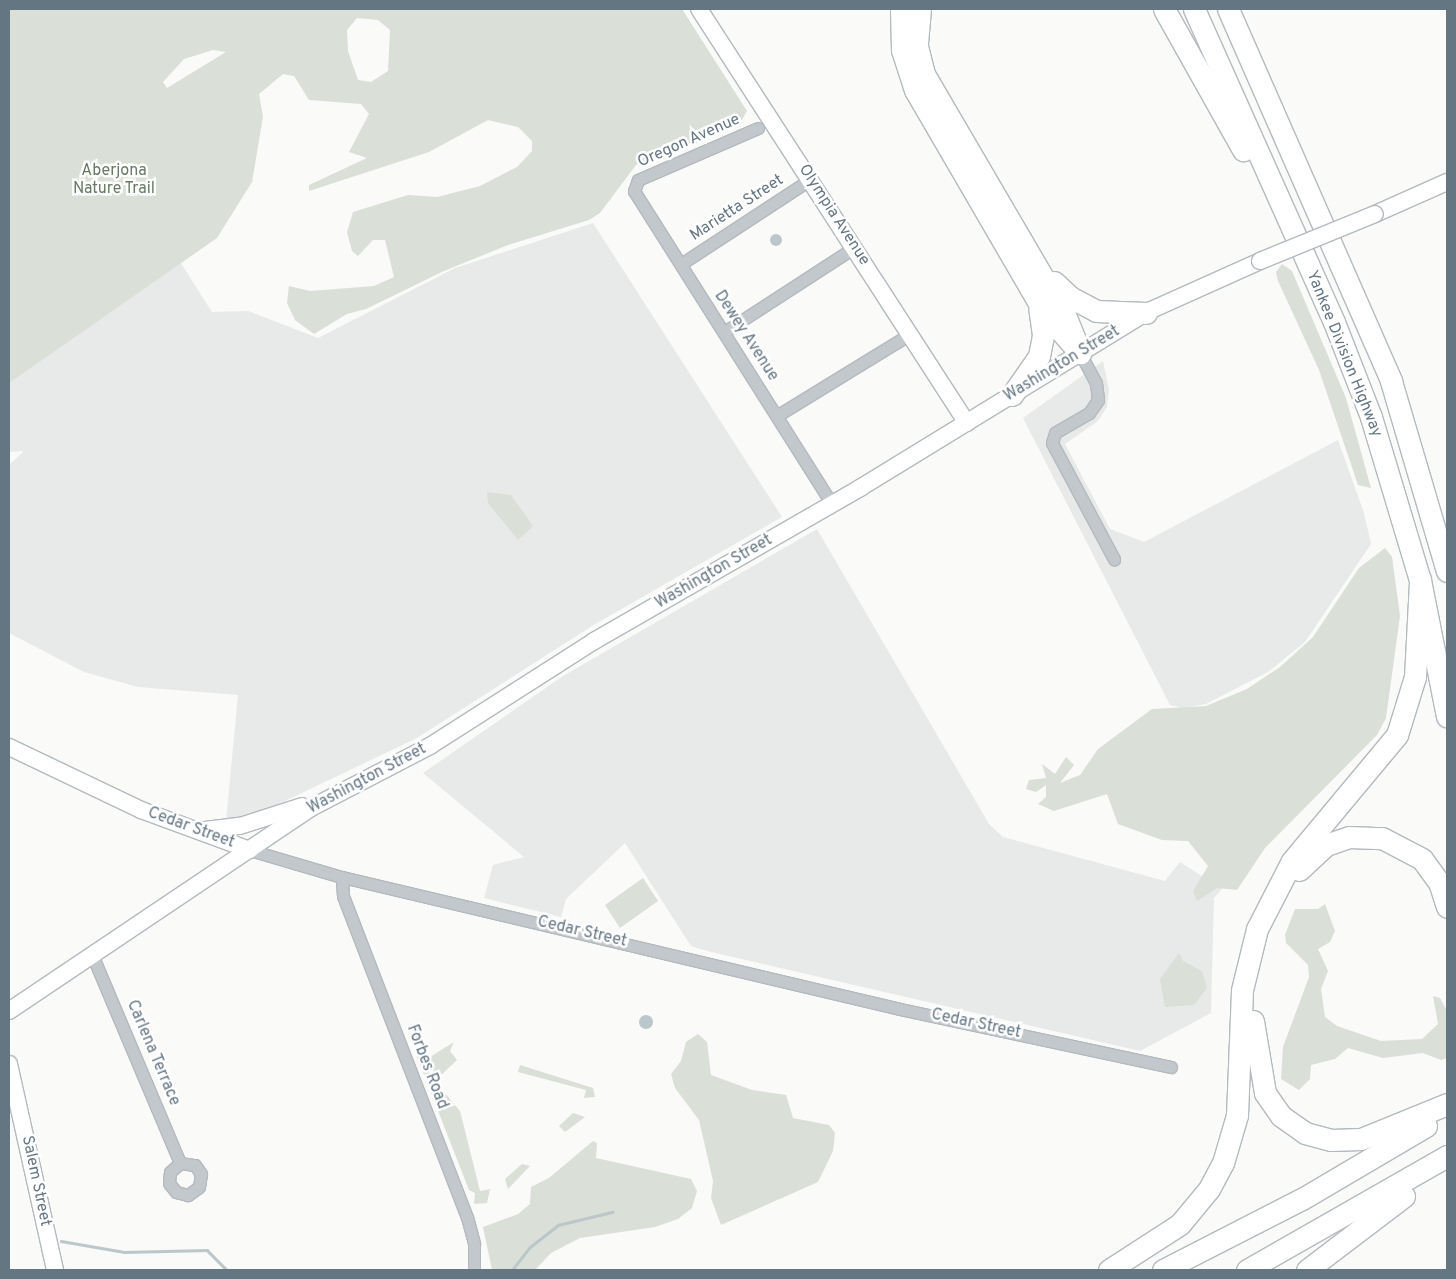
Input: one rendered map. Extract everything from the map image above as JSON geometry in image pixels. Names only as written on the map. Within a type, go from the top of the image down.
[{"type":"highway","points":[[901,9],[902,50],[912,82],[1052,325],[1080,353]]},
{"type":"highway","points":[[920,9],[917,46],[924,74],[1068,319],[1080,353]]},
{"type":"highway","points":[[1164,9],[1334,322]]},
{"type":"highway","name":"Yankee Division Highway","points":[[1194,9],[1334,322],[1382,449],[1420,580],[1447,716]]},
{"type":"highway","name":"Yankee Division Highway","points":[[1228,9],[1352,285],[1402,412],[1447,571]]},
{"type":"highway","points":[[1235,9],[1260,81]]},
{"type":"highway","points":[[1028,252],[1063,292],[1086,307],[1115,314],[1146,313]]},
{"type":"highway","points":[[1012,394],[1031,374],[1041,351],[1042,324],[1036,298]]},
{"type":"highway","points":[[1402,412],[1447,528]]},
{"type":"highway","points":[[1110,1270],[1180,1224],[1209,1189],[1223,1163],[1236,1115],[1242,990],[1256,929],[1292,861],[1397,735],[1415,678],[1420,580]]},
{"type":"highway","points":[[1447,907],[1430,868],[1400,844],[1361,836],[1320,849],[1293,879],[1268,930],[1258,964],[1253,1023],[1256,1064],[1267,1098],[1284,1120],[1305,1133],[1331,1140],[1361,1139],[1447,1104]]},
{"type":"highway","points":[[1164,1270],[1302,1199],[1447,1112]]},
{"type":"highway","points":[[1247,1270],[1445,1158]]},
{"type":"highway","points":[[1307,1270],[1393,1206],[1445,1158]]},
{"type":"main road","name":"Olympia Avenue","points":[[699,9],[811,179],[967,423]]},
{"type":"main road","name":"Washington Street","points":[[9,1010],[93,957],[328,798],[430,746],[594,641],[832,504],[1146,313],[1260,260],[1375,214],[1447,182]]},
{"type":"main road","name":"Cedar Street","points":[[9,747],[141,810],[250,850]]},
{"type":"main road","points":[[200,832],[233,828],[328,798]]},
{"type":"main road","points":[[200,832],[220,852],[213,874]]},
{"type":"main road","name":"Salem Street","points":[[9,1064],[54,1270]]},
{"type":"street","name":"Oregon Avenue","points":[[634,186],[758,128]]},
{"type":"street","name":"Marietta Street","points":[[681,264],[811,179]]},
{"type":"street","name":"Dewey Avenue","points":[[634,186],[832,504]]},
{"type":"street","points":[[724,332],[854,247]]},
{"type":"street","points":[[778,415],[910,334]]},
{"type":"street","points":[[1080,353],[1096,383],[1098,400],[1089,413],[1055,433],[1052,443],[1114,558]]},
{"type":"street","name":"Cedar Street","points":[[250,850],[342,877],[900,1009],[1171,1067]]},
{"type":"street","name":"Forbes Road","points":[[342,877],[343,896],[466,1217],[474,1244],[474,1270]]},
{"type":"street","name":"Carlena Terrace","points":[[93,957],[180,1163]]},
{"type":"shaded area","points":[[593,223],[782,517],[592,626],[417,738],[262,812],[226,821],[238,695],[138,687],[84,672],[9,633],[9,465],[24,451],[9,452],[9,376],[177,257],[212,312],[248,311],[318,338],[455,268]]},
{"type":"shaded area","points":[[774,234],[778,234],[782,240],[778,246],[774,246],[770,242],[770,238]]},
{"type":"shaded area","points":[[1103,361],[1109,389],[1107,407],[1098,421],[1065,444],[1110,529],[1144,542],[1338,440],[1364,513],[1371,544],[1305,642],[1268,672],[1206,704],[1182,708],[1170,705],[1023,418]]},
{"type":"shaded area","points":[[817,529],[989,824],[1003,837],[1165,881],[1180,862],[1222,889],[1214,898],[1211,1013],[1140,1051],[707,951],[691,946],[625,843],[566,899],[561,917],[484,898],[493,865],[524,857],[423,773],[563,676]]},
{"type":"shaded area","points":[[646,1015],[651,1017],[653,1022],[651,1027],[646,1029],[641,1027],[639,1022],[641,1017]]},
{"type":"green space","name":"Aberjona Nature Trail","points":[[9,9],[682,9],[747,111],[739,125],[721,124],[693,146],[664,152],[636,165],[600,213],[589,220],[508,245],[444,271],[366,309],[347,314],[314,334],[295,320],[287,303],[289,286],[310,291],[374,286],[394,277],[385,240],[373,240],[358,256],[352,251],[347,232],[353,212],[408,195],[437,197],[480,186],[517,167],[532,151],[532,141],[518,127],[488,120],[429,152],[309,191],[309,185],[367,158],[349,152],[369,114],[361,104],[309,100],[294,76],[283,74],[259,94],[263,117],[252,182],[217,238],[9,383]],"holes":[[[357,18],[378,20],[390,30],[388,71],[371,82],[358,80],[348,51],[347,30]],[[213,50],[226,52],[167,88],[163,82],[184,59]]]},
{"type":"green space","points":[[1282,264],[1292,271],[1346,398],[1371,488],[1358,485],[1319,370],[1278,281],[1276,272]]},
{"type":"green space","points":[[487,492],[511,495],[533,526],[518,540],[488,503]]},
{"type":"green space","points":[[1385,548],[1392,557],[1400,616],[1386,718],[1377,735],[1265,848],[1237,890],[1217,888],[1197,901],[1193,891],[1208,866],[1188,841],[1162,840],[1118,824],[1107,794],[1054,811],[1038,804],[1046,797],[1046,785],[1036,792],[1026,789],[1029,780],[1046,778],[1042,764],[1055,774],[1066,757],[1074,765],[1060,783],[1080,775],[1098,749],[1152,709],[1206,706],[1247,689],[1280,667],[1313,637],[1359,568]]},
{"type":"green space","points":[[643,878],[658,901],[620,928],[605,905]]},
{"type":"green space","points":[[1325,904],[1335,931],[1330,942],[1318,949],[1328,971],[1321,989],[1325,1017],[1337,1026],[1381,1041],[1422,1039],[1438,1024],[1433,996],[1440,998],[1447,1011],[1447,1058],[1441,1060],[1423,1053],[1383,1058],[1348,1048],[1335,1059],[1311,1065],[1310,1079],[1299,1090],[1281,1079],[1283,1047],[1309,977],[1308,965],[1286,943],[1285,935],[1295,909],[1318,909]]},
{"type":"green space","points":[[1179,953],[1183,961],[1202,971],[1207,988],[1194,1005],[1165,1007],[1160,979]]},
{"type":"green space","points":[[698,1034],[707,1042],[711,1075],[752,1090],[786,1095],[793,1118],[829,1125],[835,1133],[833,1151],[818,1182],[721,1225],[711,1198],[713,1181],[699,1120],[675,1088],[671,1074],[681,1061],[686,1042]]},
{"type":"green space","points":[[454,1042],[450,1051],[457,1060],[437,1079],[427,1059]]},
{"type":"green space","points":[[421,1053],[432,1078],[460,1111],[480,1191],[490,1189],[487,1203],[474,1204],[475,1193],[469,1190],[417,1057]]},
{"type":"green space","points":[[520,1065],[593,1088],[595,1097],[584,1098],[586,1090],[518,1072]]},
{"type":"green space","points":[[573,1113],[585,1117],[565,1132],[559,1126]]},
{"type":"green space","points":[[593,1141],[597,1143],[596,1158],[691,1179],[697,1191],[692,1208],[678,1219],[655,1227],[580,1238],[551,1253],[535,1270],[492,1270],[483,1227],[518,1214],[530,1204],[531,1187],[549,1178]]},
{"type":"green space","points":[[522,1164],[530,1166],[508,1189],[505,1179]]},
{"type":"waterway","points":[[512,1270],[530,1247],[558,1225],[612,1212]]},
{"type":"waterway","points":[[61,1241],[124,1252],[207,1250],[227,1270]]}]
